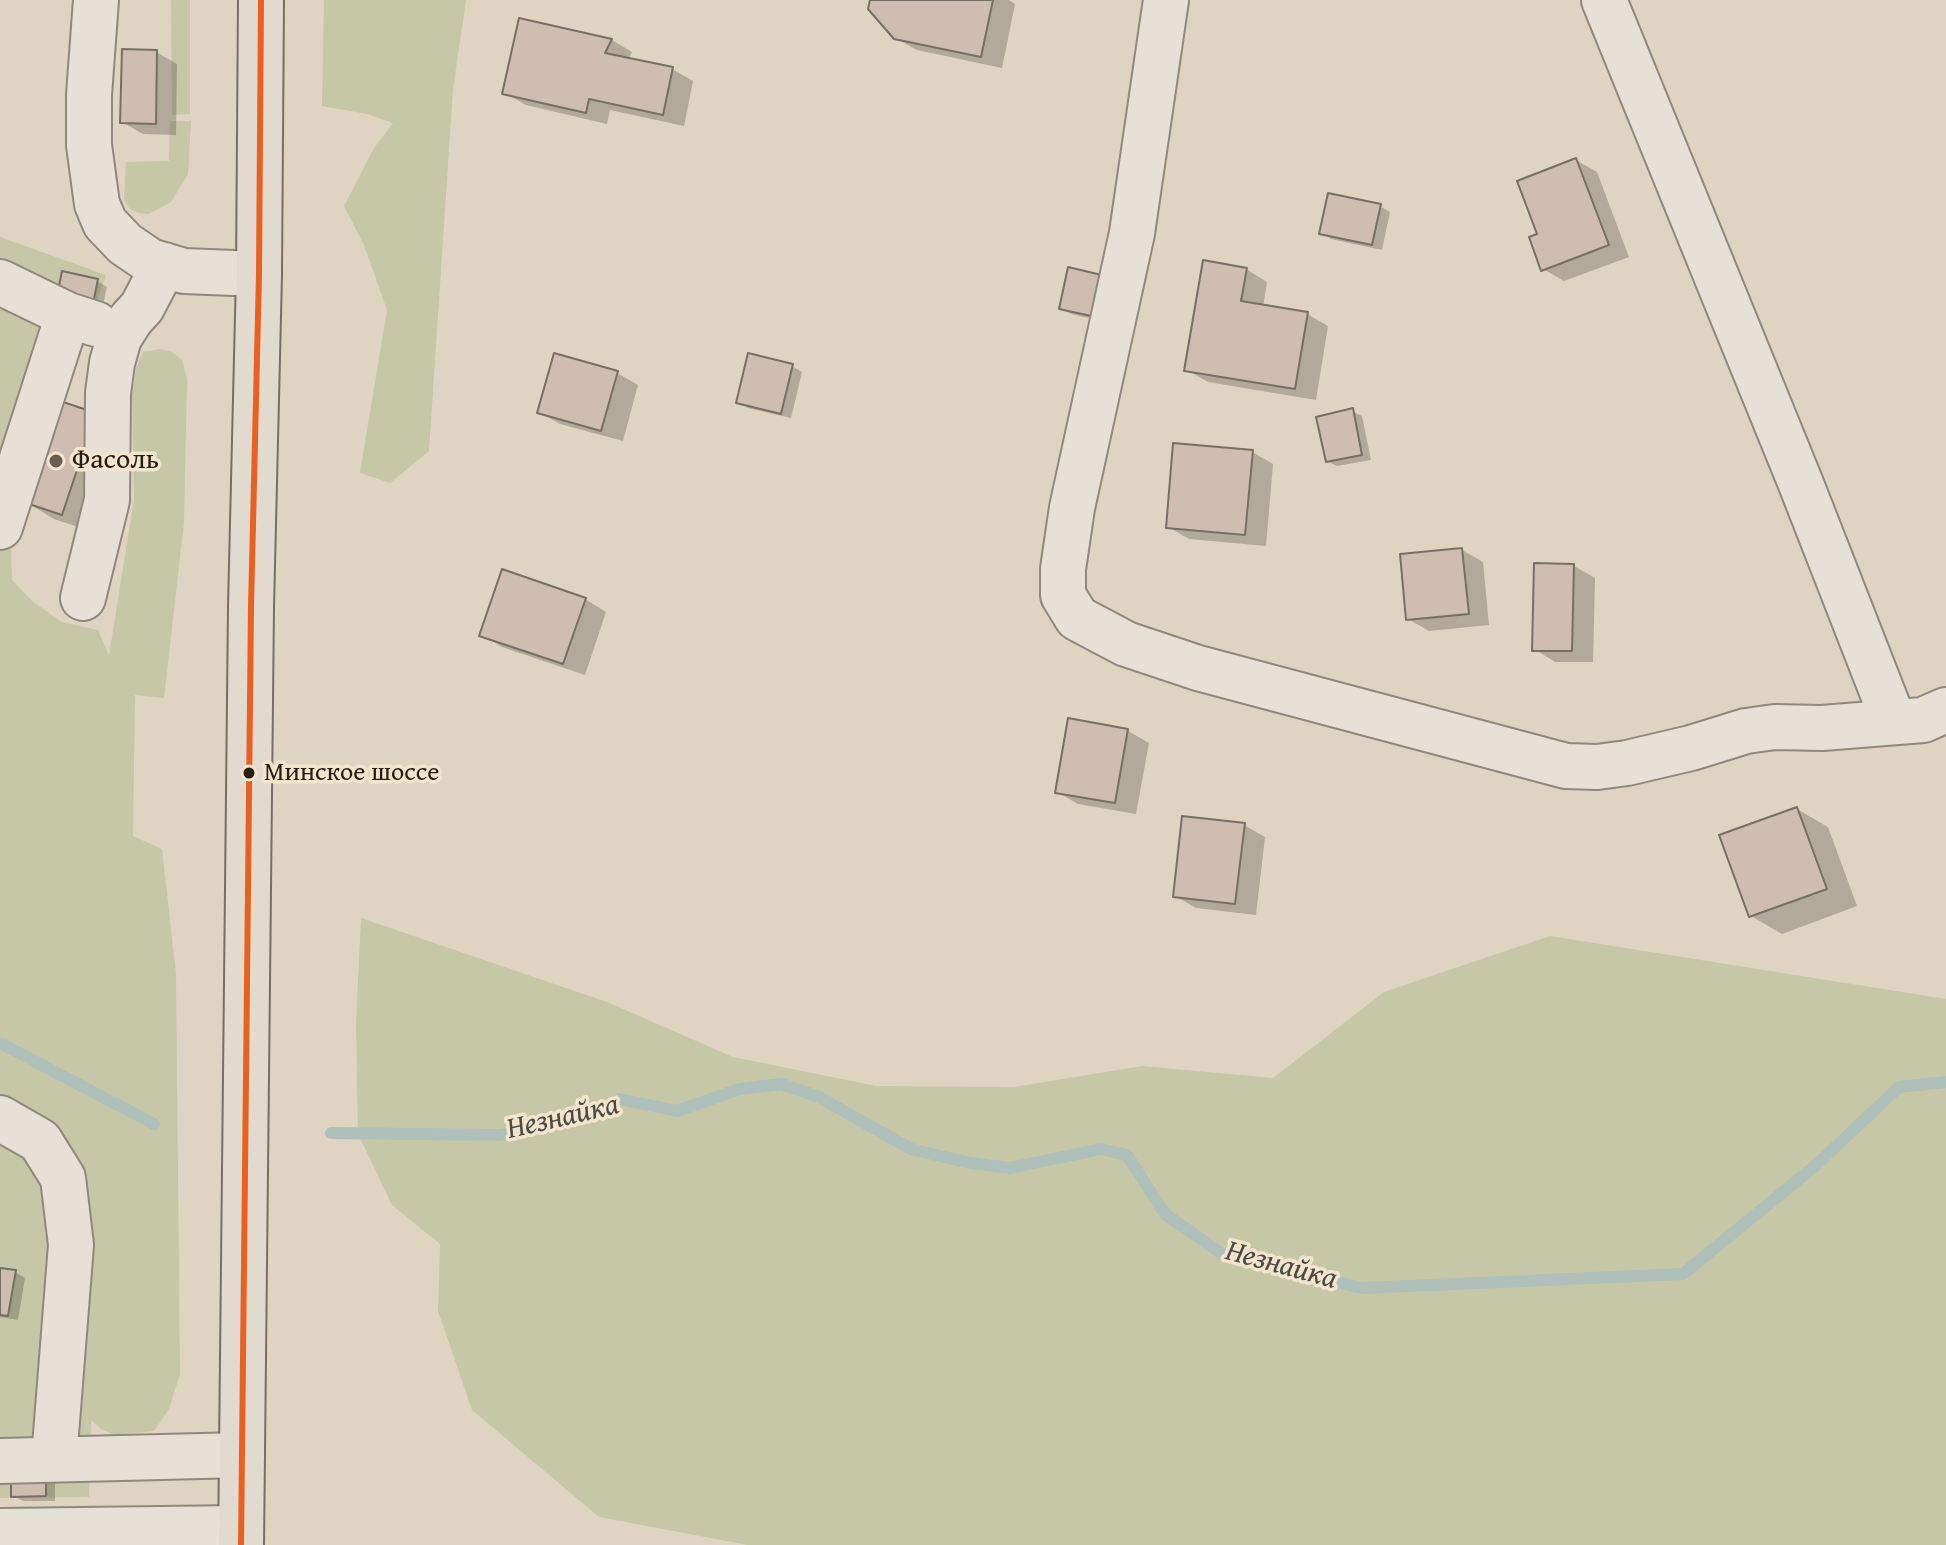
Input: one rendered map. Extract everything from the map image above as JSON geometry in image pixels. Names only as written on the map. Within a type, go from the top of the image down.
[{"type":"main road","points":[[241,1537],[261,0]]},
{"type":"street","points":[[96,0],[89,95],[89,145],[97,204],[105,223],[125,244],[150,261],[184,271],[259,274]]},
{"type":"street","points":[[1166,0],[1132,233],[1072,508],[1063,569],[1063,595],[1077,618],[1126,644],[1198,668],[1566,766],[1597,767],[1627,763],[1746,731],[1923,720],[1946,710]]},
{"type":"street","points":[[1604,0],[1801,484],[1894,722]]},
{"type":"street","points":[[83,598],[107,500],[108,393],[112,363],[124,331],[142,307],[164,265]]},
{"type":"street","points":[[0,282],[68,315],[124,331]]},
{"type":"street","points":[[0,527],[68,315]]},
{"type":"street","points":[[0,1118],[40,1141],[63,1178],[71,1245],[54,1459]]},
{"type":"street","points":[[0,1461],[242,1455]]},
{"type":"street","points":[[0,1531],[241,1537]]},
{"type":"green space","points":[[171,0],[190,0],[190,114],[172,115]]},
{"type":"green space","points":[[324,0],[466,0],[453,89],[429,451],[390,483],[360,473],[387,310],[364,245],[344,206],[374,148],[393,123],[367,114],[322,106]]},
{"type":"green space","points":[[170,121],[191,121],[188,174],[171,202],[149,214],[138,213],[129,208],[124,199],[126,162],[169,161]]},
{"type":"green space","points":[[0,237],[106,275],[11,543],[12,580],[33,602],[62,622],[98,630],[109,656],[134,499],[132,395],[136,368],[143,352],[159,349],[172,352],[182,360],[187,379],[184,523],[164,698],[135,695],[133,836],[162,849],[176,973],[180,1374],[169,1409],[154,1431],[115,1435],[91,1420],[89,1497],[0,1498]]},
{"type":"green space","points":[[361,918],[607,1002],[733,1057],[876,1086],[1014,1087],[1142,1066],[1273,1078],[1384,992],[1550,936],[1946,999],[1946,1545],[748,1545],[599,1517],[472,1410],[438,1311],[440,1244],[392,1205],[358,1134],[356,1022]]},
{"type":"building","points":[[870,0],[993,0],[981,57],[894,39],[868,9]]},
{"type":"building","points":[[519,18],[612,39],[605,53],[673,67],[663,115],[589,99],[586,113],[502,94]]},
{"type":"building","points":[[122,49],[157,50],[156,124],[120,123]]},
{"type":"building","points":[[1576,158],[1609,245],[1541,271],[1529,237],[1537,234],[1517,181]]},
{"type":"building","points":[[1328,193],[1381,204],[1372,245],[1319,234]]},
{"type":"building","points":[[1203,260],[1247,268],[1241,301],[1308,312],[1295,389],[1184,371]]},
{"type":"building","points":[[1068,267],[1106,276],[1096,317],[1059,309]]},
{"type":"building","points":[[62,271],[98,279],[93,304],[57,296]]},
{"type":"building","points":[[554,353],[618,371],[601,431],[537,413]]},
{"type":"building","points":[[748,353],[793,364],[781,414],[736,403]]},
{"type":"building","points":[[54,399],[96,413],[62,515],[20,501]]},
{"type":"building","points":[[1353,408],[1362,455],[1326,462],[1316,417]]},
{"type":"building","points":[[1173,443],[1253,450],[1245,535],[1166,528]]},
{"type":"building","points":[[1462,548],[1469,614],[1406,620],[1400,554]]},
{"type":"building","points":[[1534,563],[1574,564],[1572,651],[1532,651]]},
{"type":"building","points":[[502,569],[586,598],[563,664],[479,636]]},
{"type":"building","points":[[1068,718],[1128,729],[1115,803],[1055,793]]},
{"type":"building","points":[[1797,807],[1827,889],[1749,917],[1719,835]]},
{"type":"building","points":[[1182,816],[1245,823],[1235,904],[1173,897]]},
{"type":"building","points":[[0,1268],[16,1270],[8,1316],[0,1315]]},
{"type":"building","points":[[11,1474],[46,1474],[46,1496],[11,1497]]},
{"type":"waterway","name":"Незнайка","points":[[0,1043],[154,1124]]},
{"type":"waterway","name":"Незнайка","points":[[331,1133],[500,1135],[577,1119],[620,1099],[677,1111],[740,1089],[781,1084],[819,1097],[911,1149],[970,1163],[1010,1168],[1101,1149],[1127,1155],[1165,1214],[1225,1256],[1363,1288],[1683,1274],[1815,1166],[1899,1087],[1946,1082]]},
{"type":"transit line","points":[[241,1545],[261,0]]},
{"type":"place","name":"Фасоль","points":[[56,461]]},
{"type":"place","name":"Минское шоссе","points":[[249,773]]}]
